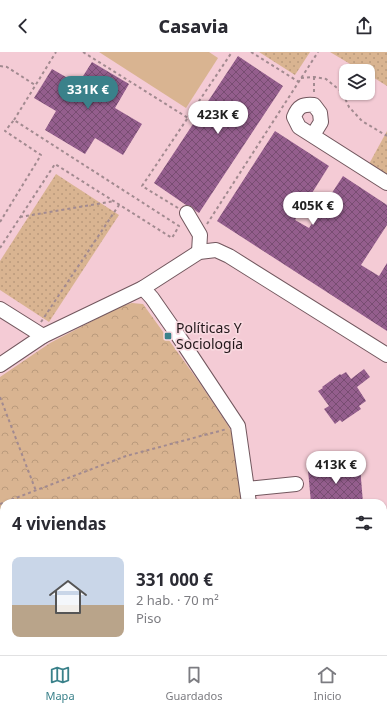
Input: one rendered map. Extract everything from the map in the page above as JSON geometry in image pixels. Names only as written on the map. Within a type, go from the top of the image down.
[{"type":"street","points":[[313,135],[321,122],[320,113],[314,105],[305,104],[297,110],[294,118],[300,126],[313,135],[387,183]]},
{"type":"street","points":[[187,213],[200,236],[199,252]]},
{"type":"street","points":[[0,365],[39,334],[143,288],[199,252],[216,250],[229,256],[387,355]]},
{"type":"street","points":[[143,288],[152,298],[238,426],[248,496],[296,484]]},
{"type":"street","points":[[2,315],[39,334]]},
{"type":"path","points":[[0,222],[41,156],[5,131],[14,120],[56,52]]},
{"type":"path","points":[[83,52],[188,118]]},
{"type":"path","points":[[187,213],[142,186],[232,52]]},
{"type":"path","points":[[252,52],[299,82]]},
{"type":"path","points":[[206,225],[318,52]]},
{"type":"path","points":[[0,66],[7,67],[35,85]]},
{"type":"path","points":[[301,78],[314,77],[326,79],[342,92],[350,107],[362,120],[387,136]]},
{"type":"path","points":[[314,77],[314,105]]},
{"type":"path","points":[[0,248],[55,164],[172,238],[179,226],[14,120]]},
{"type":"path","points":[[20,217],[114,201]]},
{"type":"path","points":[[39,334],[119,205]]},
{"type":"path","points":[[0,398],[36,490]]},
{"type":"path","points":[[13,499],[126,456],[238,426]]},
{"type":"shaded area","points":[[0,52],[387,52],[387,499],[0,499]]},
{"type":"green space","points":[[99,52],[209,52],[218,58],[186,108]]},
{"type":"green space","points":[[259,52],[310,52],[295,75]]},
{"type":"green space","points":[[330,52],[387,52],[387,86],[375,78],[375,64],[350,64]]},
{"type":"green space","points":[[387,131],[387,176],[369,164]]},
{"type":"green space","points":[[56,174],[119,215],[49,322],[0,290],[0,261]]},
{"type":"green space","points":[[132,303],[143,304],[227,424],[235,438],[242,499],[0,499],[0,377],[50,343],[119,307]]},
{"type":"building","points":[[238,56],[283,86],[199,213],[191,206],[186,205],[154,183]]},
{"type":"building","points":[[92,62],[129,84],[115,108],[142,124],[123,155],[95,138],[85,154],[45,130],[56,111],[34,98],[52,69],[78,84]]},
{"type":"building","points":[[275,131],[329,166],[295,220],[309,228],[343,176],[387,205],[387,225],[361,265],[379,276],[387,263],[387,331],[217,221]]},
{"type":"building","points":[[364,369],[370,377],[357,387],[366,401],[359,406],[361,409],[342,422],[340,420],[335,424],[324,409],[329,406],[318,391],[340,374],[341,375],[346,372],[351,379]]},
{"type":"building","points":[[360,466],[363,499],[311,499],[308,470]]},
{"type":"place","name":"Políticas Y Sociología","points":[[168,336]]}]
